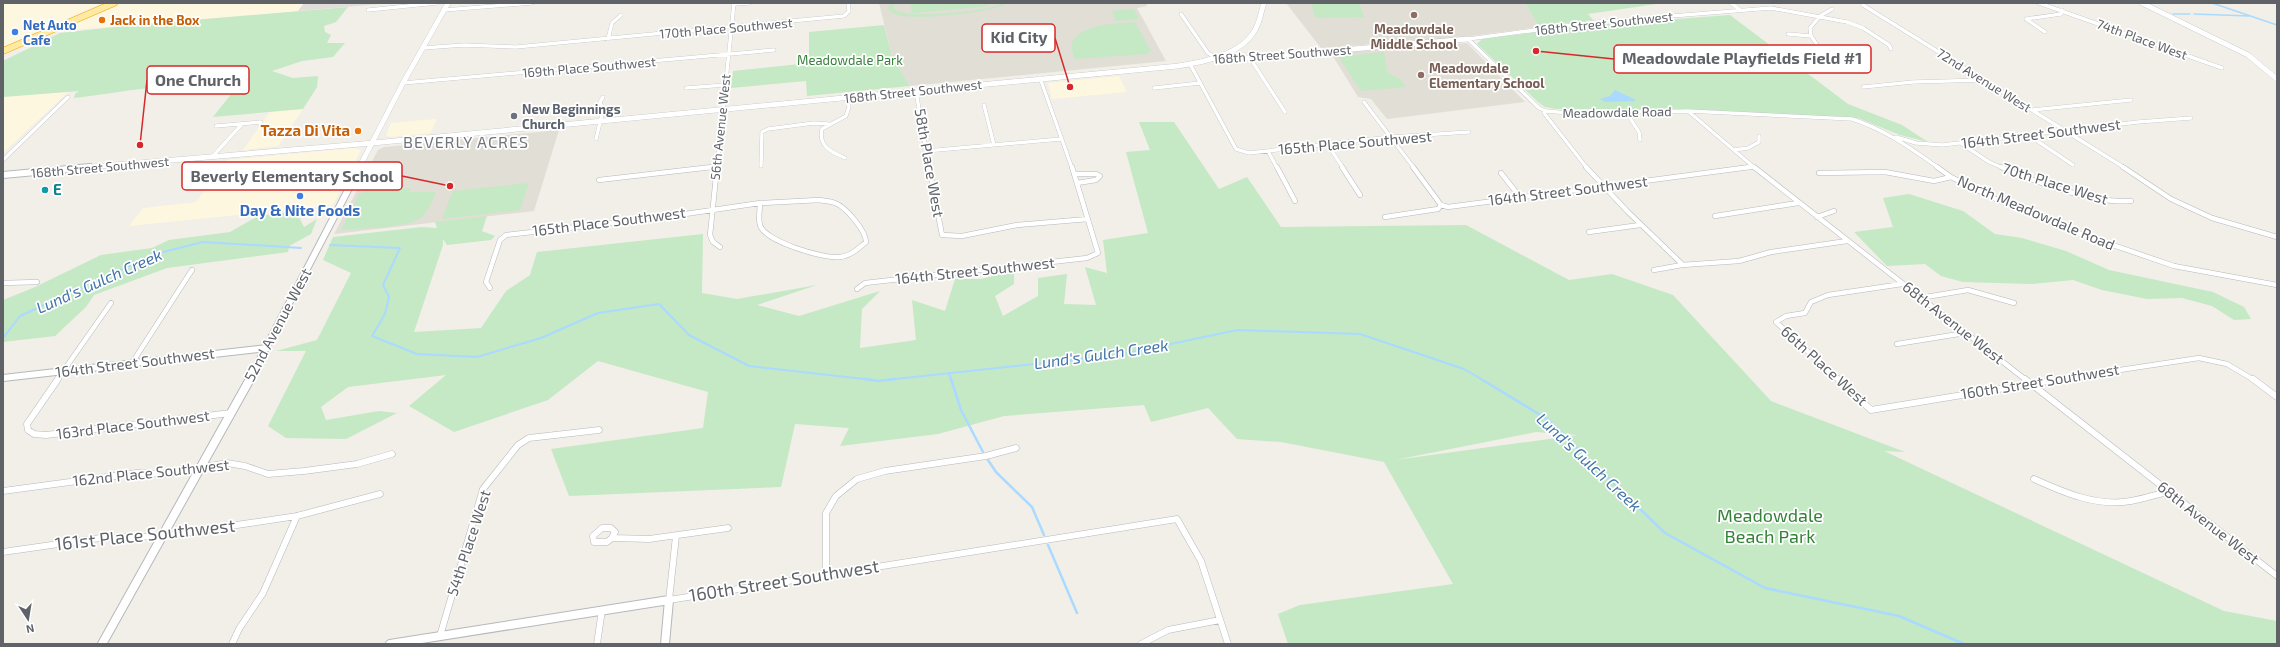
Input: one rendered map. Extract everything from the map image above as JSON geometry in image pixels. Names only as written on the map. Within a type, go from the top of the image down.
[{"type":"highway","points":[[3,51],[114,3]]},
{"type":"street","points":[[368,10],[437,3]]},
{"type":"street","name":"52nd Avenue West","points":[[102,644],[267,348],[403,83],[448,3]]},
{"type":"street","points":[[444,10],[532,3]]},
{"type":"street","points":[[734,4],[750,3]]},
{"type":"street","name":"170th Place Southwest","points":[[423,48],[464,45],[516,47],[730,28],[844,16],[849,11],[848,3]]},
{"type":"street","points":[[1181,14],[1208,53],[1215,57],[1241,44],[1253,33],[1264,3]]},
{"type":"street","points":[[1731,3],[1740,10]]},
{"type":"street","name":"74th Place West","points":[[2039,3],[2222,68]]},
{"type":"street","points":[[2142,3],[2248,55],[2277,79]]},
{"type":"street","name":"56th Avenue West","points":[[720,247],[713,242],[710,235],[716,168],[724,110],[727,55],[734,4]]},
{"type":"street","name":"72nd Avenue West","points":[[1863,5],[2032,110],[2160,193],[2187,208],[2212,218],[2277,237]]},
{"type":"street","name":"168th Street Southwest","points":[[3,175],[373,143],[724,110],[1190,64],[1215,57],[1238,59],[1468,39],[1597,22],[1740,10],[1782,8],[1820,16],[1864,28],[1889,45],[1891,49]]},
{"type":"street","points":[[1819,52],[1820,49],[1811,36],[1810,28],[1820,16],[1832,9]]},
{"type":"street","points":[[2045,32],[2026,19],[2061,14],[2062,10]]},
{"type":"street","points":[[608,39],[612,23],[621,15]]},
{"type":"street","points":[[669,33],[670,27]]},
{"type":"street","points":[[1788,34],[1811,36]]},
{"type":"street","points":[[1468,39],[1539,108],[1546,111],[1544,113],[1567,146],[1640,225],[1682,264]]},
{"type":"street","name":"169th Place Southwest","points":[[403,83],[774,50]]},
{"type":"street","points":[[1250,58],[1286,112]]},
{"type":"street","points":[[1154,88],[1200,83],[1190,64]]},
{"type":"street","points":[[1040,78],[1074,174],[1088,219]]},
{"type":"street","points":[[1864,87],[1912,82],[1984,80]]},
{"type":"street","name":"165th Place Southwest","points":[[1200,83],[1236,149],[1241,152],[1268,151],[1391,137],[1469,132]]},
{"type":"street","points":[[686,88],[725,85]]},
{"type":"street","name":"58th Place West","points":[[916,91],[940,231],[942,235],[950,237],[972,236],[992,229],[1088,219]]},
{"type":"street","points":[[3,160],[68,97]]},
{"type":"street","points":[[596,139],[603,110],[600,102],[603,97]]},
{"type":"street","points":[[845,158],[827,149],[820,140],[822,129],[846,116],[849,107],[848,98]]},
{"type":"street","points":[[2032,110],[2131,100]]},
{"type":"street","points":[[1364,102],[1441,205]]},
{"type":"street","points":[[984,105],[994,145]]},
{"type":"street","name":"Meadowdale Road","points":[[1546,111],[1568,113],[1688,111]]},
{"type":"street","name":"North Meadowdale Road","points":[[1688,111],[1844,118],[1865,123],[1891,135],[1951,178],[1991,197],[2137,254],[2190,270],[2277,285]]},
{"type":"street","name":"68th Avenue West","points":[[1688,111],[1753,167],[1798,203],[2277,576]]},
{"type":"street","points":[[1626,112],[1639,132],[1640,140]]},
{"type":"street","name":"164th Street Southwest","points":[[1891,135],[1929,145],[1962,144],[2064,131],[2191,118]]},
{"type":"street","points":[[216,126],[261,122]]},
{"type":"street","points":[[761,166],[762,132],[768,129],[805,123],[829,124]]},
{"type":"street","points":[[212,157],[220,145],[235,134],[242,124]]},
{"type":"street","points":[[1734,150],[1755,146],[1759,142],[1760,136]]},
{"type":"street","points":[[2030,136],[2073,165]]},
{"type":"street","points":[[926,151],[1061,139]]},
{"type":"street","name":"70th Place West","points":[[1962,144],[1989,162],[2018,175],[2093,198],[2119,202],[2131,201]]},
{"type":"street","points":[[1328,145],[1360,195]]},
{"type":"street","points":[[1268,151],[1295,201]]},
{"type":"street","name":"164th Street Southwest","points":[[1385,217],[1438,209],[1441,205],[1448,207],[1753,167]]},
{"type":"street","points":[[599,180],[716,168]]},
{"type":"street","points":[[1819,173],[1884,172],[1934,181],[1951,178]]},
{"type":"street","points":[[1501,173],[1520,197]]},
{"type":"street","points":[[1074,174],[1096,174],[1100,176],[1096,180],[1077,183]]},
{"type":"street","name":"165th Place Southwest","points":[[490,288],[486,282],[500,240],[506,235],[760,203],[806,200],[836,203],[846,210],[866,235],[866,242],[858,251],[845,257],[831,259],[820,258],[765,233],[760,226],[760,203]]},
{"type":"street","points":[[1715,216],[1798,203]]},
{"type":"street","points":[[1817,217],[1834,211]]},
{"type":"street","name":"164th Street Southwest","points":[[857,289],[865,283],[1094,257],[1098,253],[1088,219]]},
{"type":"street","points":[[1589,232],[1640,225]]},
{"type":"street","points":[[1654,270],[1682,264],[1714,264],[1762,257],[1771,252],[1847,241]]},
{"type":"street","points":[[132,363],[192,270]]},
{"type":"street","points":[[3,283],[28,281],[37,282]]},
{"type":"street","name":"66th Place West","points":[[1871,410],[1776,322],[1786,316],[1805,313],[1811,302],[1828,295],[1902,284]]},
{"type":"street","points":[[1920,298],[1968,290],[2014,303]]},
{"type":"street","points":[[65,371],[111,303]]},
{"type":"street","points":[[1897,344],[1965,333]]},
{"type":"street","name":"164th Street Southwest","points":[[3,378],[267,348]]},
{"type":"street","name":"160th Street Southwest","points":[[1871,410],[2166,362],[2209,358],[2232,367],[2277,397]]},
{"type":"street","name":"163rd Place Southwest","points":[[65,371],[27,424],[28,430],[34,434],[46,436],[231,413]]},
{"type":"street","name":"54th Place West","points":[[440,636],[483,489],[518,445],[529,438],[599,430]]},
{"type":"street","points":[[826,575],[826,513],[836,496],[857,479],[884,471],[986,456],[1016,448]]},
{"type":"street","name":"162nd Place Southwest","points":[[4,491],[137,473],[168,474],[227,463],[245,466],[268,474],[304,472],[357,464],[392,454]]},
{"type":"street","points":[[2034,479],[2072,496],[2110,503],[2127,502],[2168,492]]},
{"type":"street","name":"161st Place Southwest","points":[[3,552],[100,538],[163,536],[296,516],[380,494]]},
{"type":"street","points":[[232,644],[239,629],[263,593],[296,516]]},
{"type":"street","name":"160th Street Southwest","points":[[390,644],[1177,519],[1201,561],[1220,620]]},
{"type":"street","points":[[613,538],[634,540],[676,536],[728,528]]},
{"type":"street","points":[[665,644],[676,536]]},
{"type":"street","points":[[597,644],[602,610]]},
{"type":"street","points":[[1141,644],[1168,630],[1220,620],[1228,644]]},
{"type":"shaded area","points":[[3,3],[102,3],[3,47]]},
{"type":"shaded area","points":[[125,3],[304,3],[298,11],[58,31]]},
{"type":"shaded area","points":[[304,3],[393,3],[298,11]]},
{"type":"shaded area","points":[[879,3],[1146,3],[1147,6],[1137,8],[1166,61],[910,86],[892,56]]},
{"type":"shaded area","name":"Meadowdale Middle School","points":[[1286,3],[1525,3],[1539,27],[1456,38],[1321,48]]},
{"type":"shaded area","name":"Meadowdale Elementary School","points":[[1467,43],[1525,102],[1387,119],[1371,99],[1358,97],[1331,53]]},
{"type":"shaded area","points":[[1119,76],[1127,92],[1052,99],[1048,83]]},
{"type":"shaded area","points":[[68,92],[3,153],[3,97]]},
{"type":"shaded area","points":[[303,109],[278,146],[243,150],[270,112]]},
{"type":"shaded area","points":[[437,119],[430,133],[390,137],[386,135],[391,123]]},
{"type":"shaded area","points":[[559,130],[534,211],[334,234],[378,150],[384,147]]},
{"type":"shaded area","points":[[354,148],[361,150],[333,205],[129,226],[143,208],[196,202],[227,160]]},
{"type":"green space","points":[[890,3],[895,3],[893,7],[899,11],[922,14],[938,14],[989,8],[1007,3],[1000,7],[988,10],[941,16],[913,17],[893,13],[888,8]]},
{"type":"green space","points":[[910,3],[987,3],[988,6],[912,13]]},
{"type":"green space","points":[[1311,3],[1359,3],[1364,17],[1317,18],[1314,15]]},
{"type":"green space","points":[[1525,3],[1663,3],[1588,14],[1593,20],[1539,27]]},
{"type":"green space","points":[[348,7],[336,22],[324,26],[325,32],[331,35],[327,43],[345,43],[333,57],[302,61],[272,71],[293,78],[318,76],[317,87],[303,109],[213,117],[236,88],[198,84],[156,87],[74,98],[75,94],[79,91],[3,97],[3,61],[60,33],[134,25]]},
{"type":"green space","points":[[1134,9],[1139,19],[1116,21],[1112,11]]},
{"type":"green space","points":[[1730,15],[1848,104],[1902,125],[1928,142],[1900,135],[1858,118],[1685,109],[1557,109],[1545,107],[1477,44],[1482,39],[1596,25]]},
{"type":"green space","points":[[1135,22],[1151,51],[1147,54],[1074,59],[1071,44],[1082,32],[1090,28],[1109,24]]},
{"type":"green space","name":"Meadowdale Park","points":[[884,25],[892,56],[910,86],[807,96],[806,81],[731,88],[733,71],[809,63],[809,32]]},
{"type":"green space","points":[[1384,52],[1388,73],[1400,79],[1406,87],[1361,91],[1339,57]]},
{"type":"green space","name":"Meadowdale Beach Park","points":[[1139,122],[1174,122],[1219,189],[1247,177],[1281,227],[1466,225],[1569,280],[1612,274],[1673,295],[1771,401],[1905,452],[1884,451],[2224,611],[2277,621],[2277,644],[1288,644],[1278,614],[1300,605],[1453,584],[1384,462],[1281,442],[1237,439],[1208,408],[1151,422],[1144,405],[1004,416],[938,434],[840,446],[849,428],[795,424],[781,487],[569,496],[551,449],[703,428],[708,392],[598,361],[548,400],[454,432],[409,406],[446,375],[348,387],[321,407],[326,420],[379,411],[397,413],[346,439],[286,438],[268,426],[306,351],[276,351],[317,340],[351,273],[323,260],[333,237],[422,227],[437,228],[435,222],[487,216],[482,231],[495,236],[491,240],[447,245],[443,239],[443,245],[414,332],[481,328],[506,291],[530,275],[537,252],[703,234],[702,293],[737,299],[817,285],[757,305],[799,316],[880,291],[862,309],[860,348],[916,340],[912,300],[945,311],[955,279],[981,279],[1014,271],[1014,284],[995,296],[1003,316],[1038,296],[1038,278],[1067,274],[1064,304],[1096,305],[1085,267],[1107,273],[1103,240],[1148,233],[1126,152],[1150,150]],"holes":[[[1536,432],[1578,435],[1395,460]]]},
{"type":"green space","points":[[529,183],[520,210],[442,219],[453,191]]},
{"type":"green space","points":[[376,187],[390,187],[392,189],[411,188],[409,192],[436,192],[425,214],[416,220],[396,226],[341,230],[359,194]]},
{"type":"green space","points":[[1909,194],[1963,211],[1995,234],[2022,238],[2066,251],[2109,270],[2213,292],[2244,307],[2251,319],[2234,320],[2212,306],[2182,298],[2147,299],[2102,290],[2073,280],[2032,284],[1963,282],[1941,276],[1925,264],[1887,266],[1854,232],[1893,227],[1883,198]]},
{"type":"green space","points":[[304,210],[299,217],[304,227],[317,219],[311,234],[289,246],[288,252],[167,268],[94,295],[86,307],[55,336],[3,342],[3,300],[33,288],[101,255],[152,248],[169,240],[230,232],[258,216]]},
{"type":"water","points":[[1615,90],[1636,101],[1605,102],[1600,99],[1610,96]]},
{"type":"waterway","points":[[2212,3],[2277,25]]},
{"type":"waterway","points":[[2173,14],[2190,14]]},
{"type":"waterway","points":[[2194,14],[2249,16]]},
{"type":"waterway","name":"Lund's Gulch Creek","points":[[3,338],[20,316],[155,254],[203,242],[301,248]]},
{"type":"waterway","name":"Lund's Gulch Creek","points":[[330,245],[400,248],[383,285],[389,297],[385,314],[372,336],[417,354],[477,357],[541,338],[598,313],[659,304],[689,335],[749,366],[873,380]]},
{"type":"waterway","name":"Lund's Gulch Creek","points":[[949,373],[1119,355],[1237,330],[1360,334],[1464,369],[1483,380]]},
{"type":"waterway","name":"Lund's Gulch Creek","points":[[893,379],[949,373]]},
{"type":"waterway","name":"Lund's Gulch Creek","points":[[949,373],[951,380]]},
{"type":"waterway","name":"Lund's Gulch Creek","points":[[864,379],[879,381],[893,379]]},
{"type":"waterway","name":"Lund's Gulch Creek","points":[[886,380],[893,379]]},
{"type":"waterway","points":[[951,379],[961,410],[983,452]]},
{"type":"waterway","name":"Lund's Gulch Creek","points":[[1481,379],[1547,419],[1665,533],[1765,588],[1899,616],[1964,644]]},
{"type":"waterway","points":[[988,460],[996,472],[1032,507],[1044,535]]},
{"type":"waterway","points":[[1048,545],[1077,613]]},
{"type":"place","name":"Meadowdale Middle School","points":[[1414,15]]},
{"type":"place","name":"Jack in the Box","points":[[102,20]]},
{"type":"place","name":"Net Auto Cafe","points":[[15,32]]},
{"type":"place","name":"Meadowdale Playfields Field #1","points":[[1536,51]]},
{"type":"place","name":"Meadowdale Elementary School","points":[[1421,75]]},
{"type":"place","name":"Kid City","points":[[1070,87]]},
{"type":"place","name":"New Beginnings Church","points":[[514,116]]},
{"type":"place","name":"Tazza Di Vita","points":[[358,131]]},
{"type":"place","name":"One Church","points":[[140,145]]},
{"type":"place","name":"Beverly Elementary School","points":[[450,186]]},
{"type":"place","name":"E","points":[[45,190]]},
{"type":"place","name":"Day & Nite Foods","points":[[300,196]]},
{"type":"district","name":"BEVERLY ACRES","points":[[466,142]]}]
